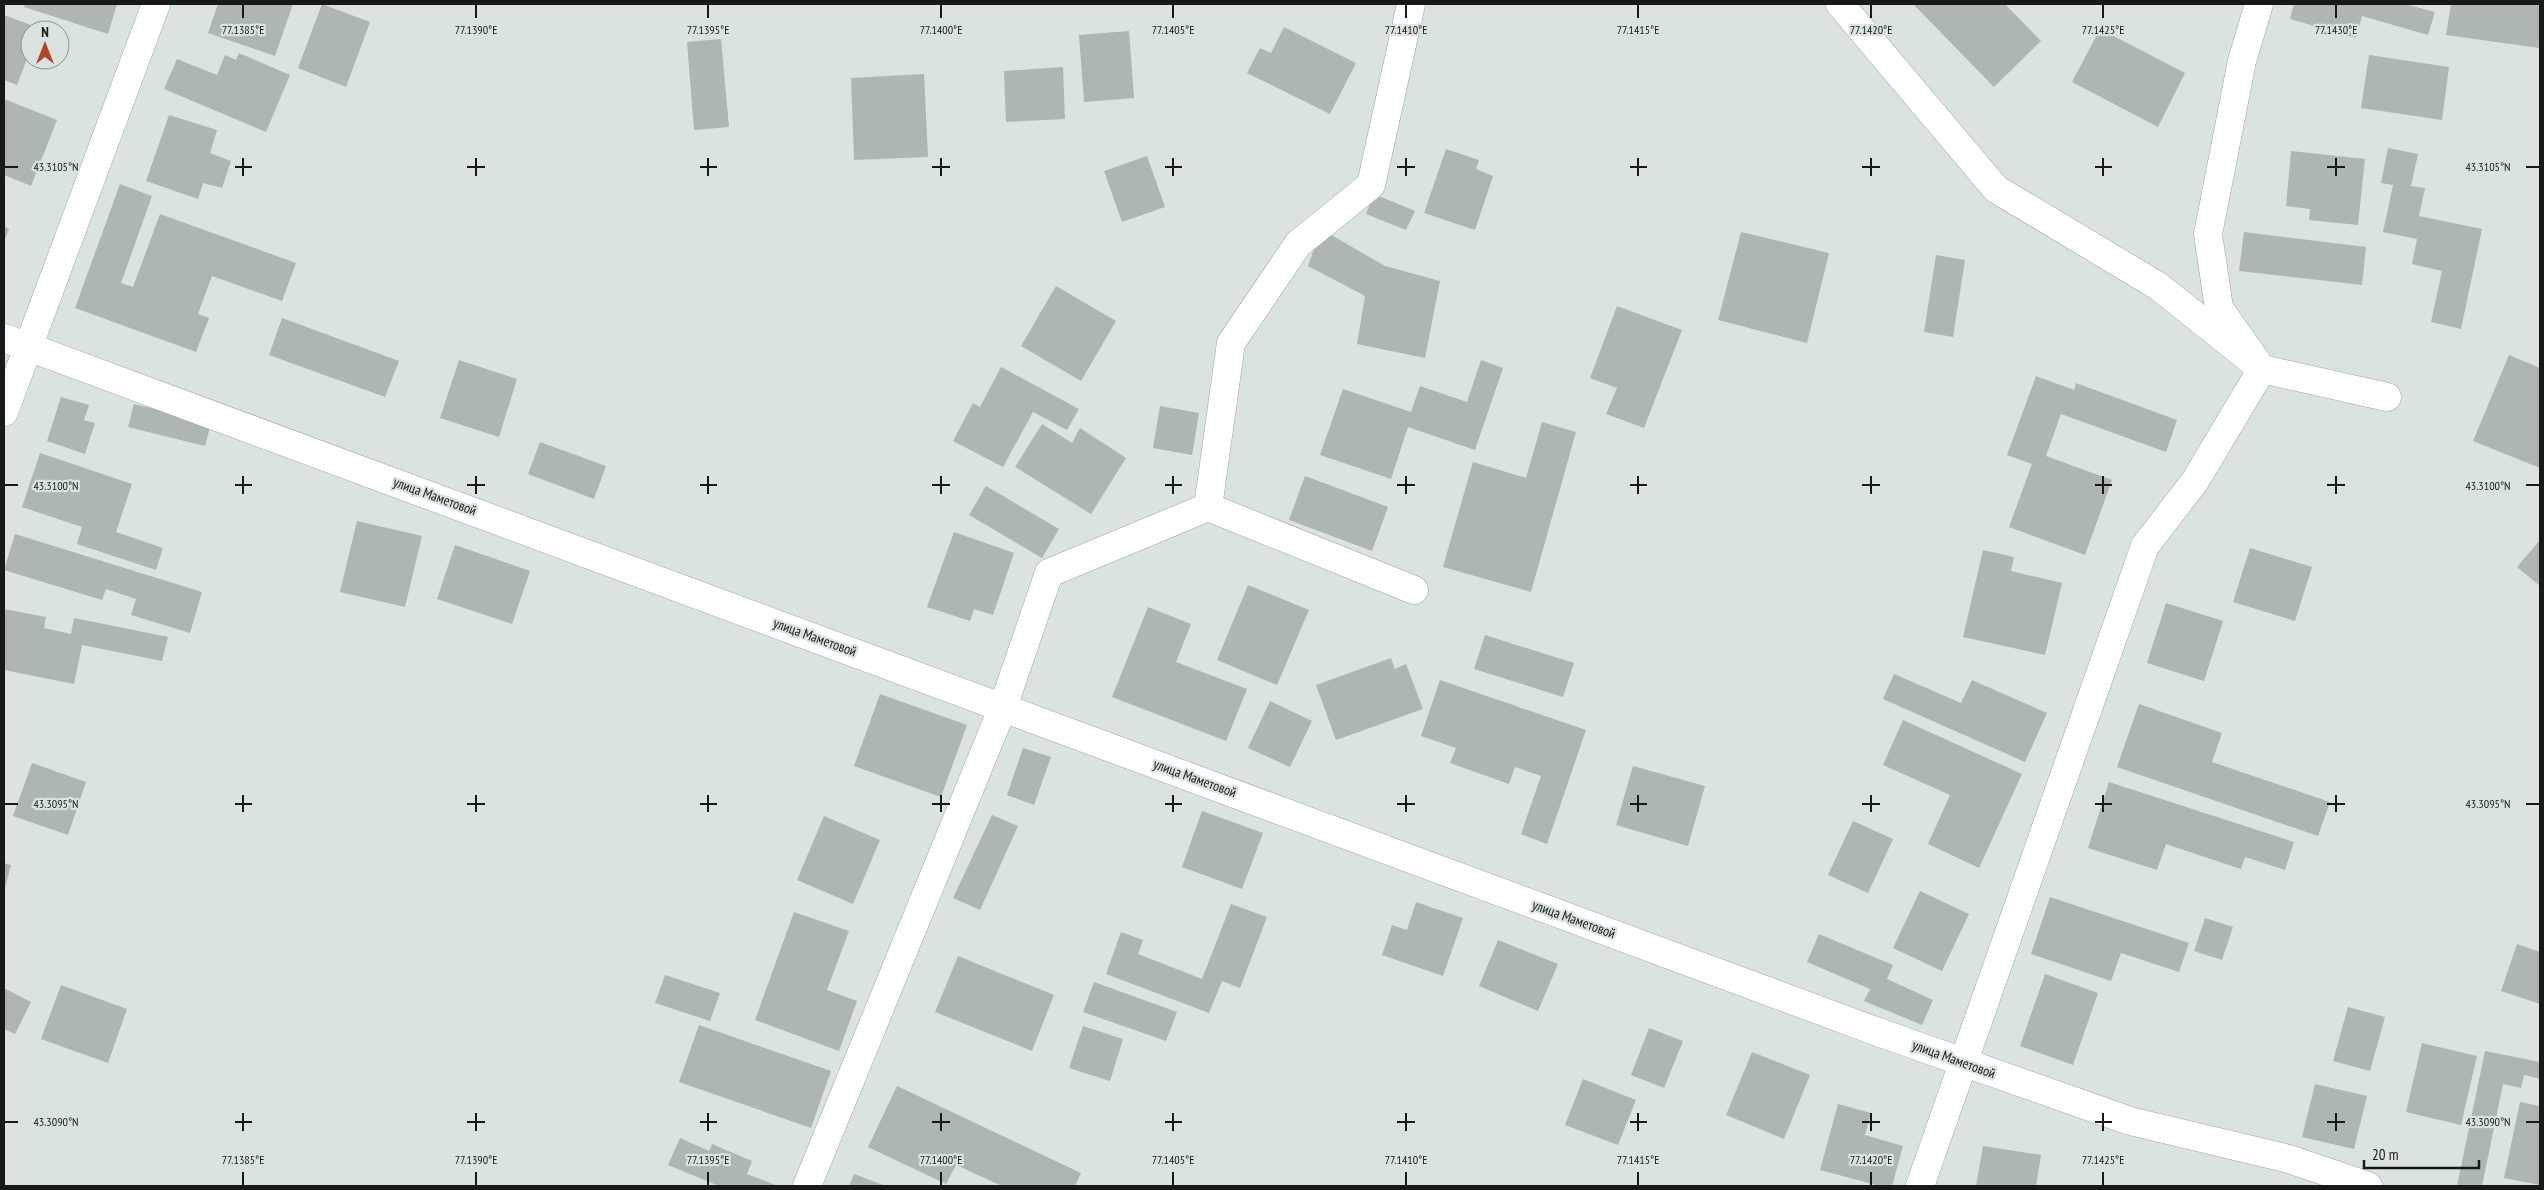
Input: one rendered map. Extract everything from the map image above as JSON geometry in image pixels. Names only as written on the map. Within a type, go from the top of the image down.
[{"type":"street","points":[[4,412],[16,342],[156,4]]},
{"type":"street","points":[[1208,507],[1231,342],[1298,244],[1371,185],[1411,4]]},
{"type":"street","points":[[1840,4],[1996,189],[2158,286],[2262,369],[2387,397]]},
{"type":"street","points":[[2259,4],[2242,61],[2208,234],[2219,308],[2262,369]]},
{"type":"street","name":"улица Маметовой","points":[[16,342],[1964,1062],[2130,1121],[2288,1159],[2368,1186]]},
{"type":"street","points":[[1920,1186],[2145,546],[2195,481],[2262,369]]},
{"type":"street","points":[[807,1186],[1003,707],[1049,573],[1208,507],[1414,590]]},
{"type":"building","points":[[25,4],[117,4],[108,34],[70,22],[70,20],[64,20],[24,7]]},
{"type":"building","points":[[218,4],[293,4],[275,56],[208,33]]},
{"type":"building","points":[[322,4],[370,22],[346,87],[298,68]]},
{"type":"building","points":[[1913,4],[2005,4],[2041,41],[1994,87]]},
{"type":"building","points":[[2294,4],[2405,4],[2435,12],[2428,35],[2362,16],[2356,38],[2290,19]]},
{"type":"building","points":[[2451,4],[2540,4],[2539,48],[2446,35]]},
{"type":"building","points":[[4,15],[20,21],[20,70],[23,70],[17,85],[4,80]]},
{"type":"building","points":[[1284,27],[1356,63],[1330,114],[1247,73],[1260,48],[1271,53]]},
{"type":"building","points":[[2100,29],[2185,73],[2158,127],[2072,82]]},
{"type":"building","points":[[1129,31],[1134,98],[1084,102],[1079,35]]},
{"type":"building","points":[[721,39],[729,127],[694,130],[687,42]]},
{"type":"building","points":[[239,53],[290,75],[266,132],[164,89],[177,59],[217,75],[225,55],[236,60]]},
{"type":"building","points":[[2369,55],[2449,67],[2442,120],[2361,108]]},
{"type":"building","points":[[1063,67],[1065,119],[1006,122],[1004,71]]},
{"type":"building","points":[[924,74],[928,157],[854,160],[851,78]]},
{"type":"building","points":[[4,99],[57,120],[31,186],[4,175]]},
{"type":"building","points":[[169,115],[217,130],[210,153],[231,161],[222,188],[203,183],[198,199],[146,181]]},
{"type":"building","points":[[2388,148],[2418,154],[2411,186],[2425,188],[2419,216],[2482,229],[2461,329],[2431,322],[2442,271],[2412,264],[2417,239],[2383,232],[2393,185],[2381,183]]},
{"type":"building","points":[[1446,149],[1479,160],[1476,169],[1493,176],[1475,230],[1424,213]]},
{"type":"building","points":[[2291,151],[2365,159],[2358,225],[2309,220],[2310,209],[2286,206]]},
{"type":"building","points":[[1147,156],[1165,207],[1122,222],[1104,171]]},
{"type":"building","points":[[120,184],[152,196],[121,283],[133,287],[160,214],[296,263],[282,301],[212,276],[198,314],[209,318],[196,352],[75,308]]},
{"type":"building","points":[[1374,194],[1415,211],[1406,230],[1366,214]]},
{"type":"building","points":[[4,226],[9,229],[4,242]]},
{"type":"building","points":[[1321,229],[1385,266],[1440,281],[1425,358],[1357,344],[1365,296],[1308,266]]},
{"type":"building","points":[[1741,232],[1829,253],[1807,343],[1718,320]]},
{"type":"building","points":[[2244,232],[2366,247],[2362,285],[2239,271]]},
{"type":"building","points":[[1936,255],[1965,260],[1953,337],[1924,332]]},
{"type":"building","points":[[1056,286],[1116,321],[1081,381],[1021,346]]},
{"type":"building","points":[[1617,306],[1682,330],[1644,428],[1606,414],[1617,388],[1590,378]]},
{"type":"building","points":[[282,318],[399,361],[385,397],[269,355]]},
{"type":"building","points":[[2509,355],[2540,368],[2540,468],[2473,441]]},
{"type":"building","points":[[459,360],[517,379],[499,437],[440,418]]},
{"type":"building","points":[[1481,360],[1503,368],[1475,450],[1408,427],[1391,479],[1320,455],[1343,389],[1411,412],[1420,386],[1467,402]]},
{"type":"building","points":[[1001,367],[1079,409],[1067,430],[1033,412],[1003,467],[953,441],[973,403],[980,407]]},
{"type":"building","points":[[2036,376],[2074,390],[2076,383],[2177,420],[2166,452],[2061,414],[2046,456],[2112,480],[2085,555],[2009,527],[2032,464],[2007,455]]},
{"type":"building","points":[[61,397],[89,405],[84,420],[95,423],[85,454],[47,441]]},
{"type":"building","points":[[134,404],[211,423],[205,446],[128,427]]},
{"type":"building","points":[[1160,406],[1199,413],[1192,455],[1153,448]]},
{"type":"building","points":[[1542,422],[1576,432],[1531,592],[1443,567],[1473,462],[1526,478]]},
{"type":"building","points":[[1042,424],[1072,443],[1080,428],[1126,458],[1091,514],[1015,467]]},
{"type":"building","points":[[540,442],[606,466],[594,499],[528,474]]},
{"type":"building","points":[[40,453],[132,484],[116,532],[163,548],[156,570],[77,544],[82,527],[22,507]]},
{"type":"building","points":[[1305,476],[1388,507],[1372,551],[1289,520]]},
{"type":"building","points":[[986,486],[1059,529],[1042,558],[969,515]]},
{"type":"building","points":[[357,521],[422,536],[405,607],[340,592]]},
{"type":"building","points":[[954,532],[1014,553],[993,615],[974,609],[970,621],[927,607]]},
{"type":"building","points":[[15,534],[202,592],[190,633],[131,615],[136,599],[106,589],[102,600],[4,570]]},
{"type":"building","points":[[2540,540],[2540,586],[2517,567]]},
{"type":"building","points":[[455,545],[530,571],[512,624],[437,599]]},
{"type":"building","points":[[2250,548],[2312,567],[2295,621],[2233,602]]},
{"type":"building","points":[[1983,550],[2014,557],[2011,571],[2062,583],[2045,655],[1963,637]]},
{"type":"building","points":[[1248,585],[1309,610],[1277,685],[1217,660]]},
{"type":"building","points":[[2166,603],[2223,621],[2204,681],[2147,663]]},
{"type":"building","points":[[1148,607],[1191,624],[1176,662],[1247,689],[1226,741],[1112,697]]},
{"type":"building","points":[[4,609],[46,617],[44,628],[71,634],[74,618],[168,637],[162,661],[82,645],[74,684],[4,670]]},
{"type":"building","points":[[1485,635],[1574,663],[1563,697],[1474,669]]},
{"type":"building","points":[[1391,658],[1395,669],[1406,664],[1423,709],[1336,740],[1316,685]]},
{"type":"building","points":[[1894,674],[1961,703],[1972,680],[2047,713],[2025,762],[1883,699]]},
{"type":"building","points":[[1440,680],[1586,730],[1547,844],[1521,834],[1541,776],[1515,767],[1509,784],[1450,763],[1456,748],[1421,736]]},
{"type":"building","points":[[880,694],[967,725],[941,797],[854,766]]},
{"type":"building","points":[[1270,701],[1312,721],[1290,767],[1248,748]]},
{"type":"building","points":[[2139,704],[2222,733],[2212,762],[2330,802],[2318,836],[2117,767]]},
{"type":"building","points":[[1903,720],[2022,774],[1979,868],[1928,844],[1950,795],[1883,765]]},
{"type":"building","points":[[1023,748],[1051,757],[1034,805],[1007,795]]},
{"type":"building","points":[[32,763],[86,782],[68,835],[13,816]]},
{"type":"building","points":[[1633,766],[1705,786],[1688,846],[1616,825]]},
{"type":"building","points":[[2109,782],[2294,842],[2285,870],[2245,857],[2241,869],[2166,844],[2157,870],[2088,848]]},
{"type":"building","points":[[1202,811],[1263,833],[1242,889],[1182,867]]},
{"type":"building","points":[[992,815],[1018,826],[980,910],[953,898]]},
{"type":"building","points":[[824,816],[880,840],[853,904],[797,880]]},
{"type":"building","points":[[1853,821],[1893,839],[1868,893],[1828,875]]},
{"type":"building","points":[[4,863],[11,865],[4,892]]},
{"type":"building","points":[[1920,891],[1969,914],[1942,971],[1893,948]]},
{"type":"building","points":[[2050,897],[2189,943],[2179,972],[2121,953],[2111,981],[2031,954]]},
{"type":"building","points":[[1416,902],[1463,918],[1443,976],[1382,955],[1392,925],[1407,930]]},
{"type":"building","points":[[1231,904],[1267,917],[1240,988],[1222,981],[1209,1013],[1106,974],[1121,932],[1143,940],[1138,954],[1202,979]]},
{"type":"building","points":[[794,912],[849,931],[827,990],[857,1001],[839,1051],[755,1020]]},
{"type":"building","points":[[2205,918],[2233,927],[2222,960],[2194,951]]},
{"type":"building","points":[[1819,934],[1893,965],[1887,979],[1933,1000],[1922,1025],[1864,1001],[1870,989],[1807,962]]},
{"type":"building","points":[[1498,940],[1558,964],[1538,1011],[1479,986]]},
{"type":"building","points":[[2517,944],[2540,952],[2540,1004],[2501,991]]},
{"type":"building","points":[[958,956],[1054,995],[1032,1051],[935,1012]]},
{"type":"building","points":[[2045,974],[2098,993],[2073,1065],[2020,1046]]},
{"type":"building","points":[[665,975],[720,993],[710,1021],[655,1003]]},
{"type":"building","points":[[1094,982],[1177,1012],[1166,1041],[1083,1012]]},
{"type":"building","points":[[61,985],[127,1009],[108,1063],[41,1039]]},
{"type":"building","points":[[4,988],[31,1002],[15,1034],[4,1029]]},
{"type":"building","points":[[2348,1007],[2385,1017],[2370,1071],[2333,1061]]},
{"type":"building","points":[[699,1025],[831,1071],[811,1128],[679,1082]]},
{"type":"building","points":[[1083,1026],[1123,1039],[1110,1081],[1069,1068]]},
{"type":"building","points":[[1649,1028],[1683,1041],[1664,1088],[1631,1075]]},
{"type":"building","points":[[2422,1043],[2477,1056],[2461,1125],[2406,1112]]},
{"type":"building","points":[[2485,1051],[2540,1062],[2540,1079],[2524,1075],[2521,1088],[2503,1084],[2482,1186],[2457,1186]]},
{"type":"building","points":[[1752,1052],[1810,1075],[1784,1139],[1726,1115]]},
{"type":"building","points":[[1583,1079],[1636,1100],[1618,1145],[1565,1125]]},
{"type":"building","points":[[2315,1084],[2367,1096],[2354,1149],[2302,1137]]},
{"type":"building","points":[[897,1086],[1081,1173],[1075,1186],[1002,1186],[956,1165],[946,1184],[868,1147]]},
{"type":"building","points":[[2520,1102],[2540,1106],[2540,1185],[2504,1178]]},
{"type":"building","points":[[1838,1104],[1871,1113],[1865,1135],[1903,1146],[1892,1186],[1880,1186],[1820,1170]]},
{"type":"building","points":[[680,1138],[709,1151],[712,1144],[752,1161],[747,1174],[778,1186],[719,1186],[668,1165]]},
{"type":"building","points":[[1983,1146],[2041,1155],[2036,1186],[1976,1186]]},
{"type":"building","points":[[854,1174],[886,1186],[849,1186]]}]
